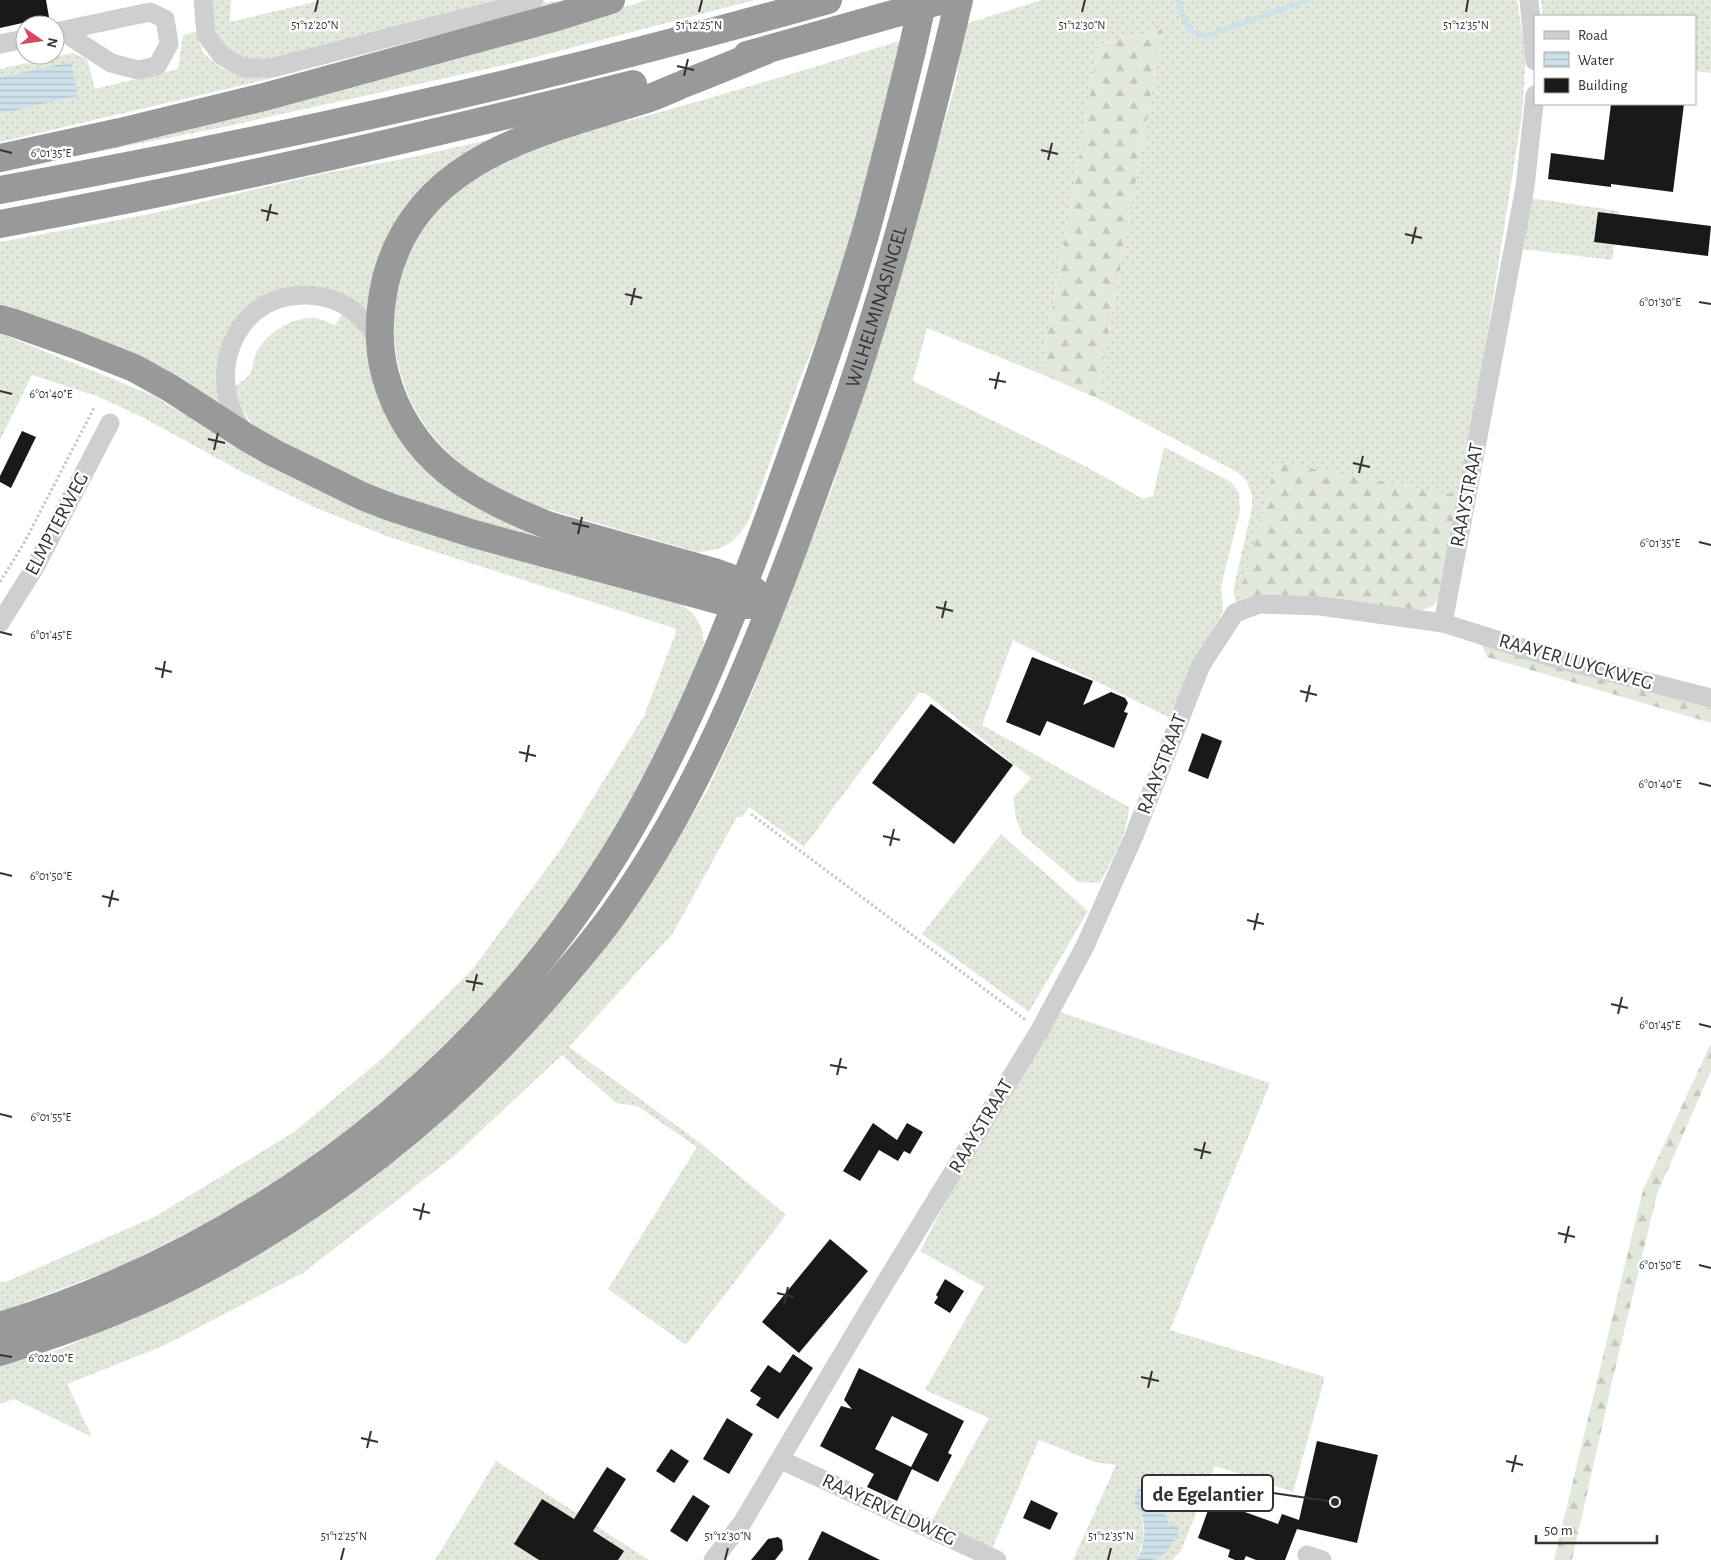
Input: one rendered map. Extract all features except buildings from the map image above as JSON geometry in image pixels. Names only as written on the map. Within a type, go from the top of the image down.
[{"type":"highway","points":[[0,158],[120,132],[264,97],[557,17],[611,0]]},
{"type":"highway","points":[[0,190],[363,118],[535,77],[828,0]]},
{"type":"highway","name":"WILHELMINASINGEL","points":[[0,1326],[82,1298],[120,1282],[190,1248],[286,1192],[379,1123],[436,1073],[466,1044],[526,977],[564,928],[624,839],[674,744],[740,594],[808,409],[847,294],[881,175],[923,0]]},
{"type":"highway","points":[[0,224],[91,207],[367,149],[540,108],[765,51],[943,0]]},
{"type":"highway","name":"WILHELMINASINGEL","points":[[0,1352],[64,1332],[128,1307],[200,1272],[299,1214],[352,1177],[404,1136],[482,1064],[548,996],[617,909],[667,830],[704,761],[772,605],[851,387],[892,257],[959,0]]},
{"type":"highway","points":[[740,594],[714,572],[550,526],[501,506],[466,486],[434,459],[407,425],[394,399],[387,380],[380,341],[380,313],[390,265],[400,243],[421,210],[442,187],[462,171],[488,155],[535,134],[650,98],[765,51]]},
{"type":"highway","points":[[0,319],[134,368],[170,388],[246,438],[272,452],[362,496],[423,519],[740,594],[772,605]]},
{"type":"street","points":[[203,0],[206,35],[222,56],[244,68],[271,68],[534,0]]},
{"type":"street","points":[[1528,0],[1534,52]]},
{"type":"street","points":[[150,12],[165,19],[169,44],[157,66],[138,70],[111,63],[58,32],[150,12]]},
{"type":"street","points":[[0,44],[15,40]]},
{"type":"street","name":"RAAYSTRAAT","points":[[713,1560],[742,1523],[781,1460],[872,1306],[1040,1030],[1085,946],[1134,836],[1201,665],[1235,613],[1259,604],[1320,606],[1443,623],[1525,187],[1534,104]]},
{"type":"street","points":[[246,438],[228,400],[225,378],[226,363],[230,347],[239,330],[258,309],[278,299],[299,295],[315,295],[328,298],[350,308],[380,341]]},
{"type":"street","name":"ELMPTERWEG","points":[[0,623],[34,569],[110,422]]},
{"type":"street","name":"RAAYER LUYCKWEG","points":[[1443,623],[1554,658],[1711,698]]},
{"type":"street","name":"RAAYERVELDWEG","points":[[781,1460],[997,1560]]},
{"type":"path","points":[[0,582],[24,543],[94,408]]},
{"type":"path","points":[[751,814],[1040,1030]]},
{"type":"green space","points":[[209,0],[231,0],[230,22],[323,0],[494,0],[270,62],[246,60],[227,48],[212,31]]},
{"type":"green space","points":[[647,0],[755,0],[509,64],[224,127],[0,171],[0,166],[496,47]]},
{"type":"green space","points":[[1042,0],[1517,0],[1526,56],[1522,114],[1462,496],[1237,606],[1233,591],[1252,508],[1252,494],[1246,480],[1237,472],[1097,398],[1163,29],[1099,44],[1041,374],[927,328],[913,381],[1087,467],[1143,499],[1153,496],[1164,447],[1231,482],[1239,493],[1240,511],[1221,586],[1223,611],[1188,679],[1172,719],[1013,640],[982,725],[1129,807],[1122,837],[1100,883],[1078,882],[1023,835],[1016,819],[1013,798],[1031,778],[925,693],[919,693],[804,847],[749,807],[742,817],[737,817],[673,933],[569,1047],[699,1142],[786,1215],[686,1345],[608,1289],[697,1147],[637,1106],[616,1103],[562,1055],[453,1157],[303,1273],[163,1346],[67,1384],[92,1437],[14,1399],[0,1404],[0,1364],[61,1349],[200,1285],[309,1222],[382,1170],[452,1110],[657,872],[707,791],[748,703],[831,491],[874,358],[955,86],[965,24]]},
{"type":"green space","points":[[1541,0],[1711,0],[1711,73],[1696,71],[1696,15],[1543,15]]},
{"type":"green space","points":[[565,1],[273,78],[0,142],[0,114],[78,96],[71,62],[65,63],[65,55],[72,53],[87,59],[95,89],[178,69],[183,35],[196,32],[203,53],[221,68],[262,76],[539,3]]},
{"type":"green space","points":[[1163,29],[1097,398],[1041,374],[1099,44]]},
{"type":"green space","points":[[903,40],[859,220],[833,301],[801,376],[749,520],[734,540],[722,547],[697,552],[536,506],[496,488],[477,476],[443,447],[428,430],[416,412],[400,371],[395,349],[395,305],[399,283],[415,244],[426,226],[454,194],[489,168],[528,148],[551,139],[657,113]]},
{"type":"green space","points":[[18,65],[57,65],[0,77],[0,69]]},
{"type":"green space","points":[[523,132],[442,179],[373,317],[344,295],[241,314],[226,413],[0,312],[0,242],[150,214],[325,173],[413,157]]},
{"type":"green space","points":[[1530,198],[1619,211],[1612,260],[1521,249]]},
{"type":"green space","points":[[343,313],[365,333],[425,463],[658,572],[387,496],[255,428],[240,406],[235,386],[250,374],[257,351],[262,344],[273,333],[288,324],[315,318],[335,325]]},
{"type":"green space","points":[[0,333],[154,396],[175,409],[268,456],[678,602],[691,612],[699,623],[702,629],[704,644],[703,653],[656,759],[594,870],[516,970],[441,1055],[344,1136],[241,1206],[119,1267],[0,1312],[0,1283],[156,1216],[294,1132],[385,1056],[472,970],[561,849],[644,716],[677,629],[389,537],[316,508],[242,472],[144,418],[99,397],[32,375],[0,440]]},
{"type":"green space","points":[[1276,462],[1462,496],[1443,592],[1433,606],[1415,613],[1237,606]]},
{"type":"green space","points":[[1481,643],[1711,708],[1711,723],[1487,657]]},
{"type":"green space","points":[[1001,834],[1088,911],[1029,1012],[922,934]]},
{"type":"green space","points":[[1057,1011],[1270,1083],[1170,1330],[1325,1377],[1293,1492],[1215,1466],[1181,1551],[1172,1560],[1154,1560],[1166,1551],[1169,1524],[1155,1487],[1141,1509],[1144,1538],[1137,1560],[1073,1560],[1116,1465],[1095,1462],[1039,1440],[991,1551],[931,1522],[989,1418],[925,1390],[984,1287],[920,1251],[947,1200]]},
{"type":"green space","points":[[1711,1043],[1711,1071],[1657,1194],[1572,1560],[1554,1560],[1643,1190]]},
{"type":"green space","points":[[496,1461],[649,1560],[435,1560]]},
{"type":"water","points":[[71,62],[78,96],[0,114],[0,77],[65,65],[65,63]]},
{"type":"water","points":[[1144,1483],[1150,1483],[1155,1487],[1169,1524],[1177,1526],[1179,1531],[1175,1540],[1162,1556],[1153,1560],[1137,1560],[1144,1539],[1144,1523],[1135,1504],[1135,1497]]},
{"type":"waterway","points":[[1178,0],[1184,19],[1193,32],[1206,36],[1308,0]]},
{"type":"place","name":"de Egelantier","points":[[1335,1502]]}]
